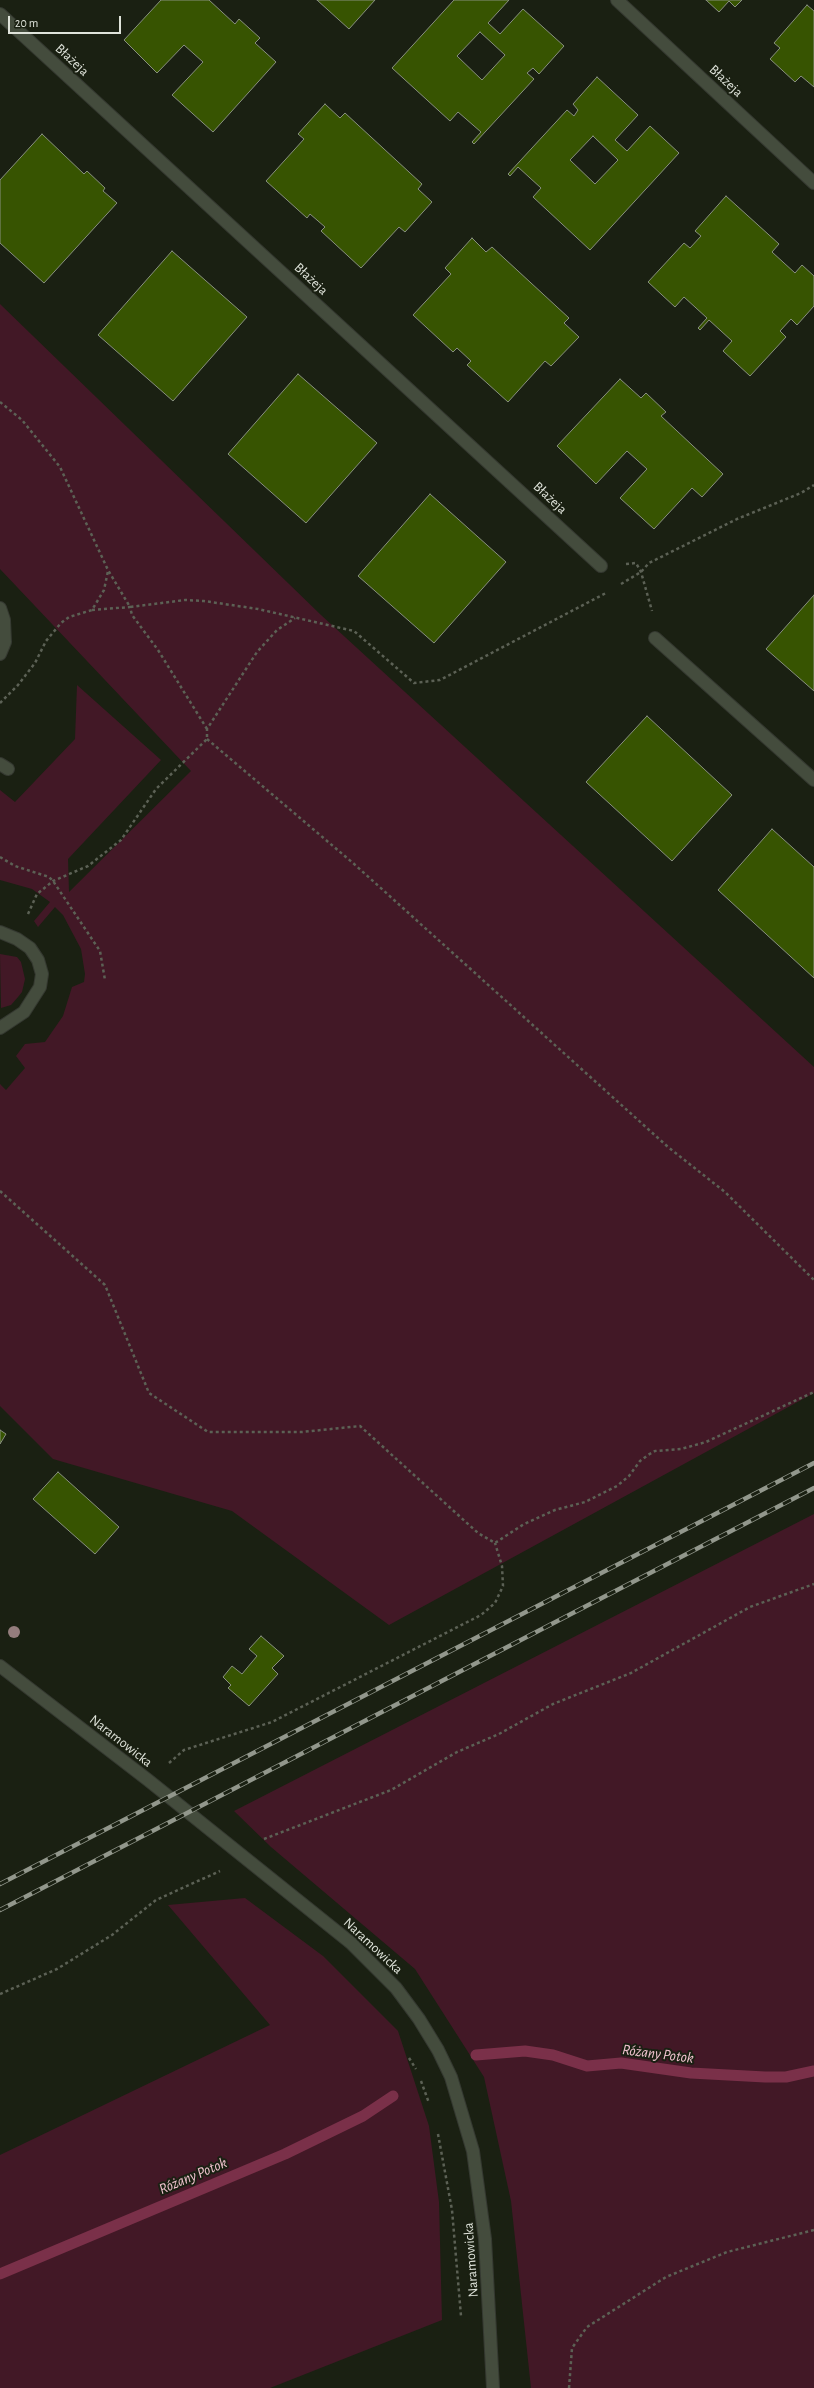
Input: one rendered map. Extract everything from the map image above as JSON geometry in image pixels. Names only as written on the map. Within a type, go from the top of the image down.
[{"type":"street","name":"Błażeja","points":[[617,0],[814,183]]},
{"type":"street","name":"Błażeja","points":[[0,14],[602,566]]},
{"type":"street","points":[[0,608],[4,620],[4,642],[0,654]]},
{"type":"street","points":[[655,638],[814,780]]},
{"type":"street","points":[[0,932],[17,939],[30,948],[38,960],[42,974],[40,987],[24,1012],[0,1028]]},
{"type":"street","name":"Naramowicka","points":[[0,1666],[148,1780],[351,1944],[378,1968],[419,2019],[445,2064],[473,2151],[479,2187],[485,2247],[493,2388]]},
{"type":"path","points":[[0,402],[22,420],[60,467],[108,570],[130,607],[132,615],[158,650],[207,730],[207,738],[156,790],[122,840],[88,866],[53,881],[37,894],[17,939]]},
{"type":"path","points":[[617,587],[641,572],[649,563],[737,519],[801,493],[814,485]]},
{"type":"path","points":[[602,566],[636,564],[641,572],[652,613],[655,638]]},
{"type":"path","points":[[92,610],[104,590],[108,570]]},
{"type":"path","points":[[0,703],[18,685],[35,663],[46,641],[61,623],[69,617],[92,610],[185,600],[258,609],[295,617],[354,631],[414,683],[440,680],[611,590]]},
{"type":"path","points":[[207,730],[257,652],[277,630],[295,617]]},
{"type":"path","points":[[207,738],[383,889],[668,1147],[725,1192],[814,1280]]},
{"type":"path","points":[[0,857],[15,866],[50,877],[100,951],[105,980]]},
{"type":"path","points":[[0,1191],[104,1285],[149,1392],[208,1432],[302,1432],[360,1426],[478,1533],[495,1543],[502,1566],[503,1586],[496,1603],[481,1615],[272,1722],[184,1750],[148,1780]]},
{"type":"path","points":[[495,1543],[524,1524],[555,1510],[585,1502],[617,1486],[630,1476],[640,1461],[652,1453],[681,1449],[706,1442],[814,1392]]},
{"type":"path","points":[[0,1994],[57,1969],[112,1935],[156,1900],[219,1871],[261,1840],[391,1790],[457,1752],[499,1734],[553,1704],[632,1672],[750,1608],[814,1584]]},
{"type":"path","points":[[213,1866],[225,1876]]},
{"type":"path","points":[[409,2056],[416,2070]]},
{"type":"path","points":[[420,2077],[430,2107]]},
{"type":"path","points":[[437,2129],[452,2210],[461,2318]]},
{"type":"path","points":[[569,2388],[572,2348],[587,2327],[666,2277],[728,2252],[814,2230]]},
{"type":"shaded area","points":[[0,304],[321,615],[814,1067],[814,1393],[389,1625],[232,1511],[53,1459],[0,1406],[0,1084],[6,1090],[25,1068],[16,1056],[25,1044],[45,1042],[63,1016],[72,987],[84,982],[85,974],[81,949],[63,915],[55,907],[38,927],[34,921],[50,902],[32,889],[0,880],[0,790],[15,802],[75,739],[77,685],[161,760],[68,859],[69,892],[191,771],[0,569]]},
{"type":"shaded area","points":[[0,954],[17,957],[21,962],[25,979],[22,992],[18,997],[11,1005],[1,1008]]},
{"type":"shaded area","points":[[814,1514],[814,2388],[531,2388],[511,2201],[484,2077],[415,1969],[271,1847],[234,1811]]},
{"type":"shaded area","points":[[245,1898],[323,1956],[398,2031],[429,2126],[439,2202],[442,2320],[270,2388],[0,2388],[0,2155],[270,2025],[168,1905]]},
{"type":"building","points":[[161,0],[209,0],[235,24],[239,19],[260,38],[255,43],[276,62],[213,132],[172,95],[203,62],[184,45],[157,73],[124,40]]},
{"type":"building","points":[[317,0],[375,0],[349,29]]},
{"type":"building","points":[[454,0],[509,0],[488,23],[500,34],[523,9],[564,46],[539,74],[533,68],[527,73],[534,79],[474,144],[472,142],[481,132],[458,112],[450,121],[392,68]],"holes":[[[480,32],[505,55],[482,80],[457,56]]]},
{"type":"building","points":[[706,0],[742,0],[735,7],[729,1],[719,12]]},
{"type":"building","points":[[807,5],[814,11],[814,87],[801,76],[795,82],[770,59],[780,48],[774,43]]},
{"type":"building","points":[[597,77],[638,115],[615,140],[627,151],[650,126],[679,153],[590,250],[533,197],[541,188],[518,167],[510,176],[508,174],[567,110],[574,116],[578,110],[573,104]],"holes":[[[593,136],[618,160],[595,184],[570,160]]]},
{"type":"building","points":[[325,104],[340,118],[345,113],[422,184],[418,189],[432,202],[405,232],[399,227],[361,268],[321,231],[325,227],[310,214],[307,218],[266,181],[304,139],[298,134]]},
{"type":"building","points":[[42,134],[84,174],[87,171],[105,188],[103,191],[117,203],[44,283],[0,243],[0,180]]},
{"type":"building","points":[[726,196],[779,244],[772,252],[795,273],[802,265],[814,276],[814,306],[797,325],[791,319],[780,331],[786,337],[750,376],[723,351],[732,341],[709,320],[700,330],[698,328],[707,318],[684,297],[675,307],[648,282],[684,243],[690,248],[701,236],[695,231]]},
{"type":"building","points":[[472,238],[486,252],[492,247],[569,318],[564,323],[579,337],[551,366],[545,361],[508,402],[467,365],[471,361],[457,348],[453,352],[413,315],[451,274],[445,268]]},
{"type":"building","points":[[172,251],[247,317],[173,401],[98,335]]},
{"type":"building","points":[[298,374],[377,443],[306,523],[228,454]]},
{"type":"building","points":[[620,379],[641,398],[646,393],[666,412],[661,416],[723,474],[702,497],[692,488],[654,529],[620,498],[647,469],[627,451],[596,484],[557,446]]},
{"type":"building","points":[[430,494],[506,562],[434,643],[358,576]]},
{"type":"building","points":[[814,595],[814,691],[766,649]]},
{"type":"building","points":[[647,716],[732,795],[672,861],[586,782]]},
{"type":"building","points":[[772,829],[814,867],[814,978],[718,890]]},
{"type":"building","points":[[0,1430],[6,1434],[0,1444]]},
{"type":"building","points":[[58,1472],[119,1527],[95,1554],[33,1499]]},
{"type":"building","points":[[261,1636],[284,1656],[272,1668],[278,1674],[249,1706],[228,1688],[231,1685],[223,1677],[232,1666],[242,1674],[257,1656],[249,1649]]},
{"type":"waterway","name":"Różany Potok","points":[[476,2055],[525,2051],[553,2055],[587,2066],[621,2063],[691,2073],[765,2077],[786,2077],[814,2071]]},
{"type":"waterway","name":"Różany Potok","points":[[0,2274],[285,2154],[363,2116],[393,2096]]},
{"type":"railway","points":[[0,1884],[814,1463]]},
{"type":"railway","points":[[0,1910],[814,1488]]}]
